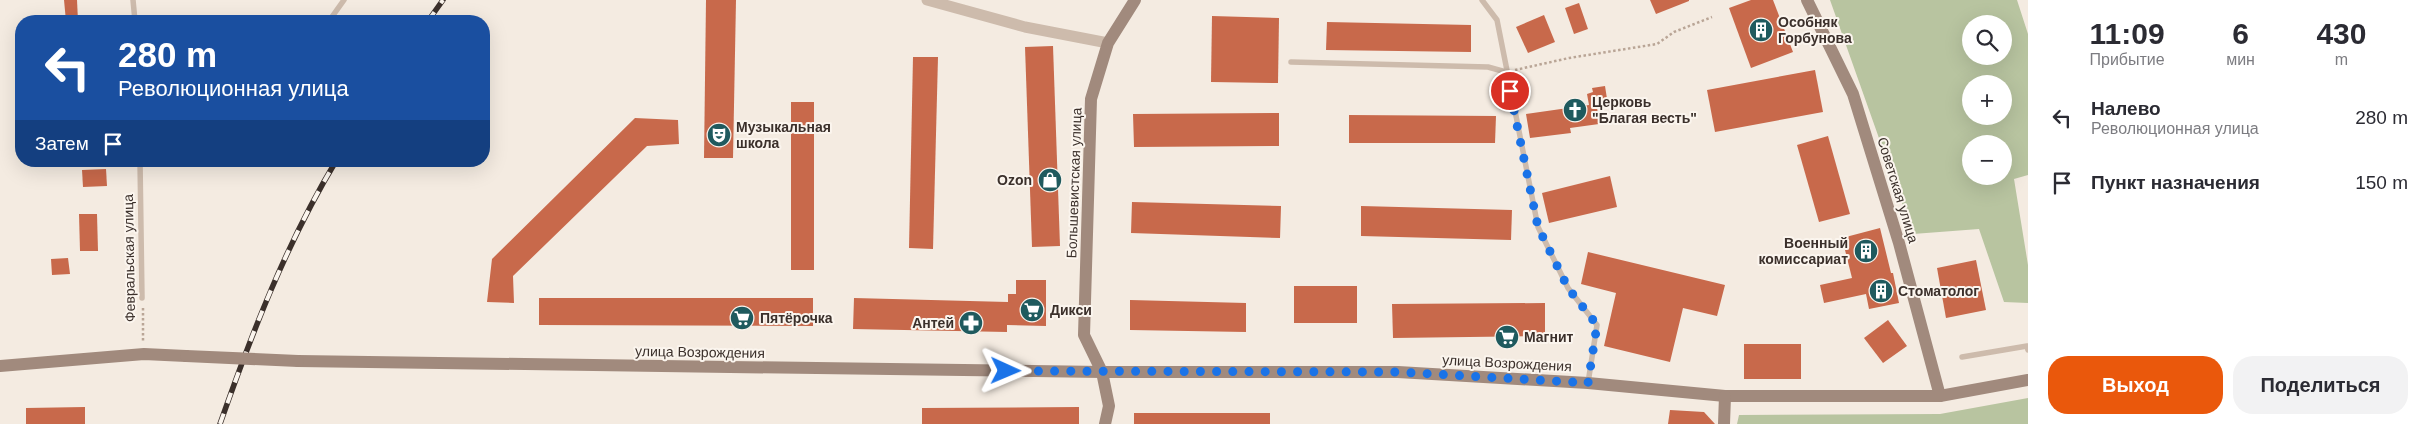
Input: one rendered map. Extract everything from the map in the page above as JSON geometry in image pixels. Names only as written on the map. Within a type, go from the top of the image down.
[{"type":"main road","name":"Большевистская улица","points":[[1102,372],[1084,335],[1091,99],[1108,44],[1135,0]]},
{"type":"main road","name":"Советская улица","points":[[1807,0],[1853,94],[1899,243],[1940,396]]},
{"type":"main road","name":"улица Возрождения","points":[[0,366],[144,354],[298,362],[1102,372],[1398,372],[1588,383],[1725,396],[1940,396],[2028,380]]},
{"type":"main road","points":[[1102,372],[1109,406],[1105,424]]},
{"type":"main road","points":[[1724,424],[1725,396]]},
{"type":"street","points":[[927,0],[1025,27],[1108,44]]},
{"type":"lane","points":[[134,0],[135,15]]},
{"type":"lane","points":[[333,15],[344,0]]},
{"type":"lane","points":[[1482,0],[1497,20],[1538,227],[1568,288],[1597,325],[1588,383]]},
{"type":"lane","points":[[1291,62],[1488,67],[1506,72]]},
{"type":"lane","name":"Февральская улица","points":[[140,167],[142,298]]},
{"type":"lane","points":[[1962,357],[2027,346],[2028,350]]},
{"type":"path","points":[[1506,72],[1569,58],[1657,44],[1674,32],[1712,17]]},
{"type":"path","name":"Февральская улица","points":[[142,298],[144,354]]},
{"type":"green space","points":[[1830,0],[2017,0],[2028,34],[2028,175],[2014,179],[2028,265],[2028,303],[2004,302],[1979,229],[1913,234]]},
{"type":"green space","points":[[2028,398],[2028,424],[1737,424],[1739,415],[1940,414]]},
{"type":"building","points":[[64,0],[77,0],[78,15],[65,15]]},
{"type":"building","points":[[706,0],[736,0],[733,158],[704,158]]},
{"type":"building","points":[[1650,0],[1689,0],[1689,1],[1656,14]]},
{"type":"building","name":"Особняк Горбунова","points":[[1751,0],[1773,0],[1793,52],[1751,68],[1729,8]]},
{"type":"building","points":[[1579,3],[1588,29],[1574,34],[1565,8]]},
{"type":"building","points":[[1544,15],[1555,42],[1528,53],[1516,27]]},
{"type":"building","points":[[1212,16],[1279,18],[1278,83],[1211,82]]},
{"type":"building","points":[[1327,22],[1471,25],[1471,52],[1326,50]]},
{"type":"building","points":[[1053,46],[1060,246],[1032,247],[1025,47]]},
{"type":"building","points":[[913,57],[938,57],[933,249],[909,248]]},
{"type":"building","points":[[1815,70],[1823,112],[1715,132],[1707,90]]},
{"type":"building","name":"Церковь \"Благая весть\"","points":[[1605,86],[1608,105],[1597,107],[1599,124],[1570,128],[1571,133],[1530,138],[1526,114],[1589,105],[1587,94],[1593,92],[1592,88]]},
{"type":"building","points":[[791,102],[814,102],[814,270],[791,270]]},
{"type":"building","points":[[1279,113],[1279,146],[1134,147],[1133,114]]},
{"type":"building","points":[[1349,115],[1496,116],[1495,143],[1349,143]]},
{"type":"building","points":[[635,118],[678,120],[679,144],[647,146],[513,276],[514,303],[487,302],[492,259]]},
{"type":"building","points":[[1828,136],[1850,214],[1819,222],[1797,145]]},
{"type":"building","points":[[106,169],[107,186],[83,187],[82,170]]},
{"type":"building","points":[[1610,176],[1617,207],[1549,223],[1542,193]]},
{"type":"building","points":[[1132,202],[1281,206],[1280,238],[1131,233]]},
{"type":"building","points":[[1361,206],[1512,210],[1511,240],[1361,236]]},
{"type":"building","points":[[79,214],[97,214],[98,251],[80,251]]},
{"type":"building","points":[[1880,228],[1891,273],[1893,273],[1899,303],[1869,309],[1866,294],[1824,303],[1820,285],[1852,278],[1842,238]]},
{"type":"building","points":[[1588,252],[1725,285],[1717,316],[1683,308],[1670,362],[1604,346],[1616,293],[1581,284]]},
{"type":"building","points":[[68,258],[70,274],[52,275],[51,259]]},
{"type":"building","points":[[1976,260],[1986,310],[1946,318],[1937,268]]},
{"type":"building","points":[[1016,280],[1046,280],[1046,326],[1007,325],[1007,332],[853,329],[854,298],[1008,302],[1008,294],[1016,294]]},
{"type":"building","points":[[1294,286],[1357,286],[1357,323],[1294,323]]},
{"type":"building","points":[[539,298],[813,298],[813,326],[539,325]]},
{"type":"building","points":[[1130,300],[1246,303],[1246,332],[1130,330]]},
{"type":"building","points":[[1545,303],[1545,336],[1393,338],[1392,304]]},
{"type":"building","points":[[1888,320],[1907,346],[1883,363],[1864,338]]},
{"type":"building","points":[[1744,344],[1801,344],[1801,379],[1744,379]]},
{"type":"building","points":[[85,407],[85,424],[26,424],[26,408]]},
{"type":"building","points":[[1079,407],[1079,424],[922,424],[922,408]]},
{"type":"building","points":[[1670,410],[1704,412],[1715,424],[1668,424]]},
{"type":"building","points":[[1134,413],[1270,413],[1270,424],[1134,424]]},
{"type":"railway","points":[[432,15],[443,0]]},
{"type":"railway","points":[[220,424],[271,289],[301,224],[333,167]]},
{"type":"place","name":"Особняк Горбунова","points":[[1761,30]]},
{"type":"place","name":"Церковь \"Благая весть\"","points":[[1575,110]]},
{"type":"place","name":"Музыкальная школа","points":[[719,135]]},
{"type":"place","name":"Ozon","points":[[1050,180]]},
{"type":"place","name":"Военный комиссариат","points":[[1866,251]]},
{"type":"place","name":"Стоматолог","points":[[1881,291]]},
{"type":"place","name":"Дикси","points":[[1032,310]]},
{"type":"place","name":"Пятёрочка","points":[[742,318]]},
{"type":"place","name":"Антей","points":[[971,323]]},
{"type":"place","name":"Магнит","points":[[1507,337]]},
{"type":"route","points":[[1006,371],[1398,372],[1588,383],[1597,325],[1568,288],[1538,227],[1510,91]]}]
